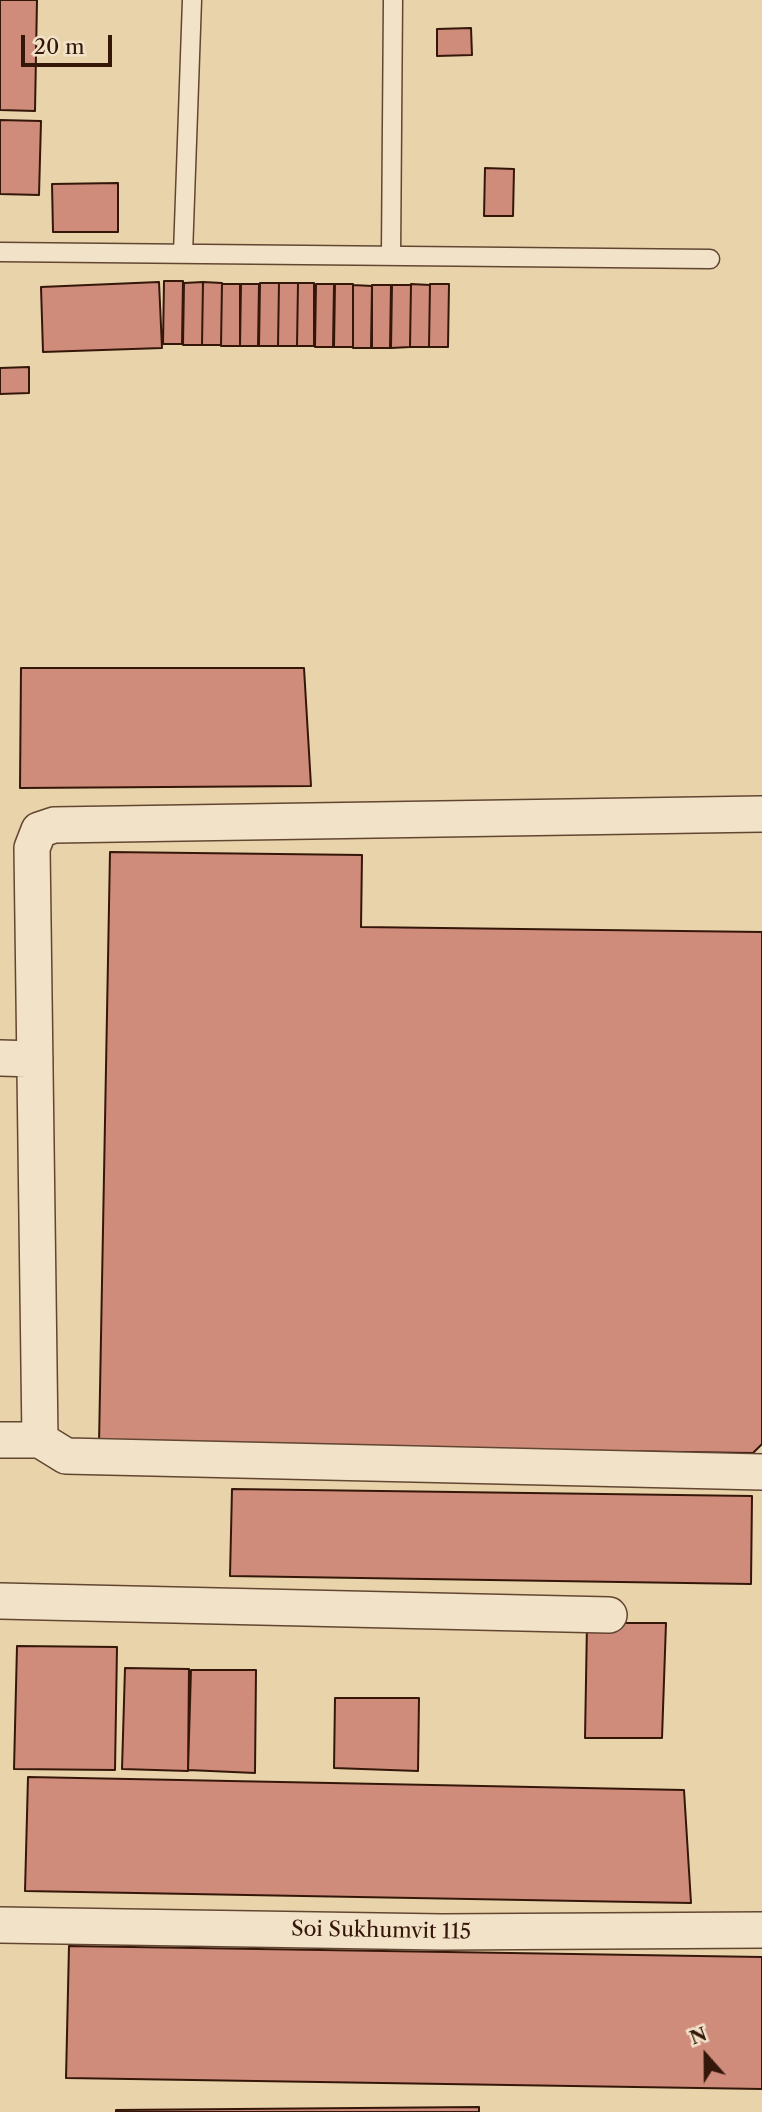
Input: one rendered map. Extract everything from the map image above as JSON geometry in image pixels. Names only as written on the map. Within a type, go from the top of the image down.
[{"type":"street","points":[[40,1440],[32,848],[39,830],[54,825],[762,814]]},
{"type":"street","points":[[0,1058],[34,1059]]},
{"type":"street","points":[[0,1440],[40,1440],[66,1456],[762,1472]]},
{"type":"street","points":[[0,1601],[609,1615]]},
{"type":"street","name":"Soi Sukhumvit 115","points":[[0,1925],[442,1932],[762,1930]]},
{"type":"lane","points":[[183,254],[192,0]]},
{"type":"lane","points":[[391,255],[393,0]]},
{"type":"lane","points":[[0,252],[710,259]]},
{"type":"building","points":[[0,0],[37,0],[35,111],[0,110]]},
{"type":"building","points":[[471,28],[472,55],[437,56],[437,29]]},
{"type":"building","points":[[0,120],[41,121],[39,195],[0,194]]},
{"type":"building","points":[[485,168],[514,169],[513,216],[484,216]]},
{"type":"building","points":[[118,183],[118,232],[53,232],[52,184]]},
{"type":"building","points":[[164,281],[183,281],[182,344],[163,344]]},
{"type":"building","points":[[159,282],[162,348],[43,352],[41,287]]},
{"type":"building","points":[[203,282],[202,345],[183,345],[184,283]]},
{"type":"building","points":[[203,282],[222,283],[221,345],[202,345]]},
{"type":"building","points":[[260,283],[279,283],[278,346],[259,346]]},
{"type":"building","points":[[279,283],[298,283],[297,346],[278,346]]},
{"type":"building","points":[[298,283],[314,283],[314,346],[297,346]]},
{"type":"building","points":[[222,284],[240,284],[240,346],[221,346]]},
{"type":"building","points":[[241,284],[259,284],[258,346],[240,346]]},
{"type":"building","points":[[316,284],[334,284],[333,347],[315,347]]},
{"type":"building","points":[[335,284],[353,284],[353,347],[334,347]]},
{"type":"building","points":[[411,284],[430,285],[429,347],[410,347]]},
{"type":"building","points":[[430,284],[449,284],[448,347],[429,347]]},
{"type":"building","points":[[353,285],[372,286],[371,348],[353,348]]},
{"type":"building","points":[[372,285],[391,285],[390,348],[372,348]]},
{"type":"building","points":[[392,285],[411,285],[410,347],[391,348]]},
{"type":"building","points":[[29,367],[29,393],[0,394],[0,368]]},
{"type":"building","points":[[21,668],[304,668],[311,786],[20,788]]},
{"type":"building","points":[[110,852],[362,855],[361,927],[762,932],[762,1444],[753,1453],[99,1444]]},
{"type":"building","points":[[232,1489],[752,1496],[751,1584],[230,1576]]},
{"type":"building","points":[[587,1623],[666,1623],[662,1738],[585,1738]]},
{"type":"building","points":[[17,1646],[117,1647],[115,1770],[14,1769]]},
{"type":"building","points":[[125,1668],[189,1669],[188,1771],[122,1769]]},
{"type":"building","points":[[191,1670],[256,1670],[255,1773],[188,1770]]},
{"type":"building","points":[[335,1698],[419,1698],[418,1771],[334,1768]]},
{"type":"building","points":[[28,1777],[684,1790],[691,1903],[25,1891]]},
{"type":"building","points":[[69,1946],[762,1957],[762,2089],[66,2078]]},
{"type":"building","points":[[479,2107],[479,2112],[116,2112],[116,2110]]}]
